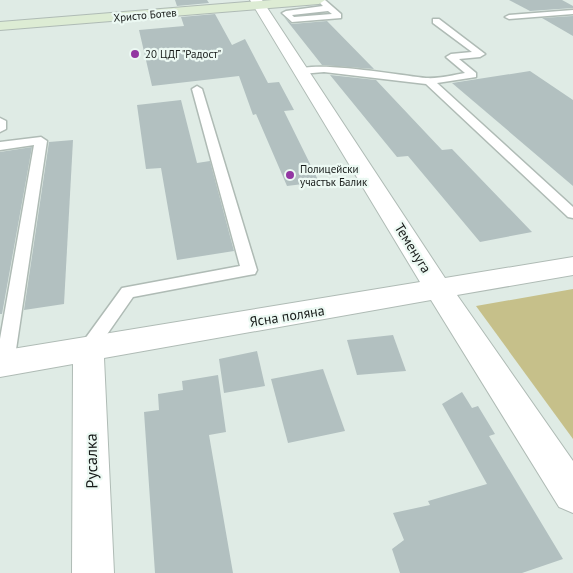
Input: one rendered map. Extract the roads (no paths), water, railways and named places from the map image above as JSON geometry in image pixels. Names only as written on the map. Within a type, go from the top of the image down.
[{"type":"street","name":"Христо Ботев","points":[[0,26],[258,3],[320,0]]},
{"type":"street","name":"Теменуга","points":[[258,3],[439,290],[573,494]]},
{"type":"street","name":"Ясна поляна","points":[[2,364],[573,266]]},
{"type":"street","name":"Русалка","points":[[88,348],[93,573]]},
{"type":"lane","points":[[320,0],[330,8],[338,16],[292,20],[286,13],[330,8]]},
{"type":"lane","points":[[509,17],[573,12]]},
{"type":"lane","points":[[301,71],[324,69],[429,81],[473,75],[451,57],[480,54],[436,21]]},
{"type":"lane","points":[[429,81],[573,214]]},
{"type":"lane","points":[[88,348],[128,292],[249,270],[197,89]]},
{"type":"lane","points":[[0,121],[0,129]]},
{"type":"lane","points":[[0,146],[41,141],[2,364]]},
{"type":"place","name":"20 ЦДГ \"Радост\"","points":[[135,54]]},
{"type":"place","name":"Полицейски участък Балик","points":[[290,175]]}]
